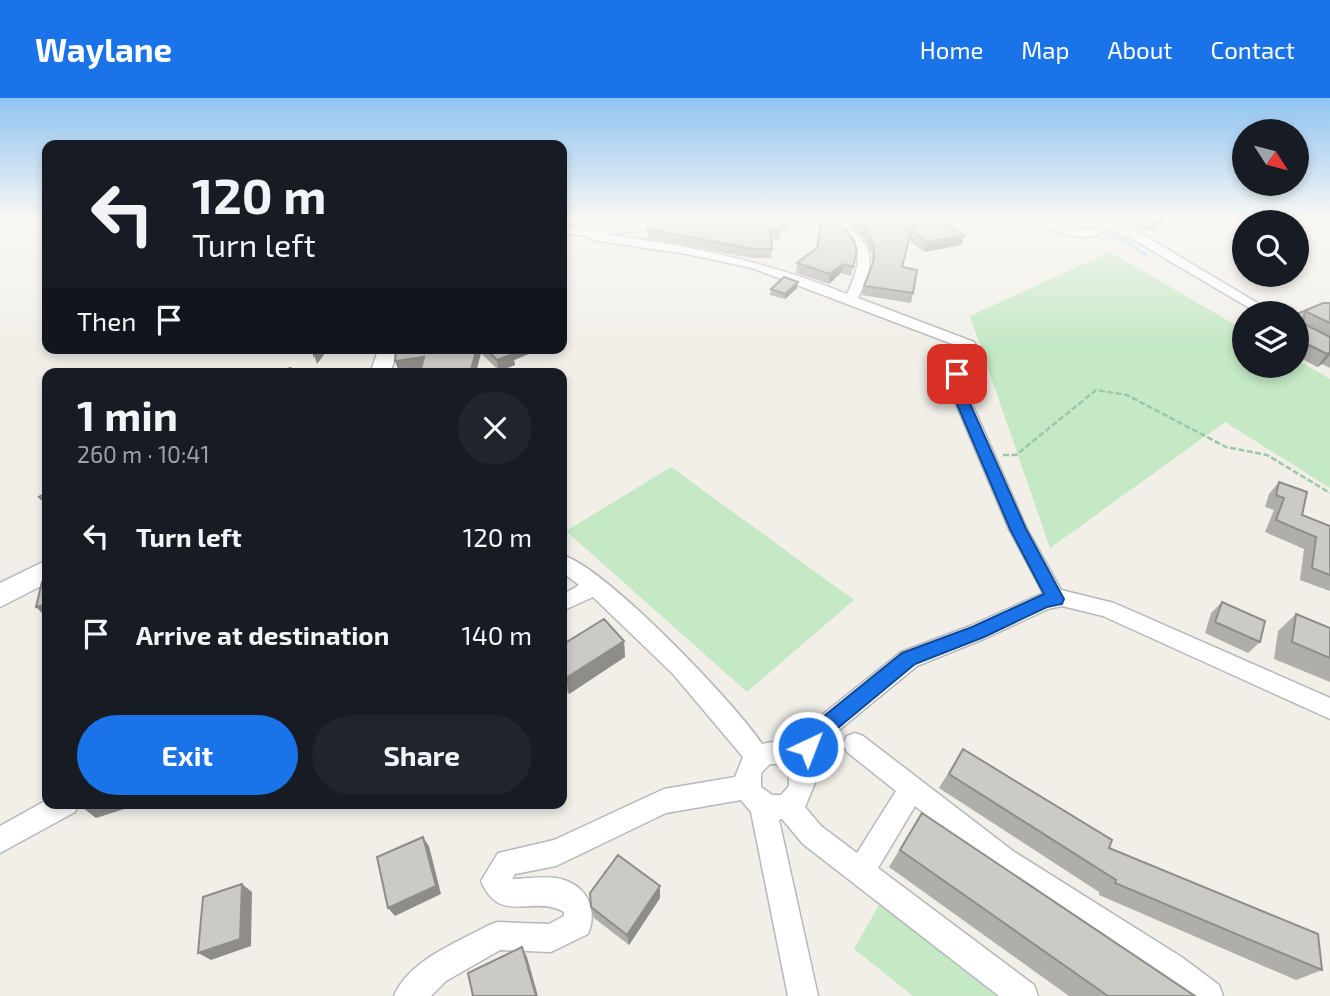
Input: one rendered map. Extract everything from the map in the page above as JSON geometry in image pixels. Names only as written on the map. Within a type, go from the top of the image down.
[{"type":"street","points":[[726,260],[777,271],[850,302],[969,345],[973,353],[957,374],[958,390],[1018,529],[1056,599]]},
{"type":"street","points":[[850,302],[865,260]]},
{"type":"street","points":[[1177,260],[1247,301]]},
{"type":"street","points":[[567,565],[595,585],[694,680],[749,744],[756,757]]},
{"type":"street","points":[[0,596],[42,573]]},
{"type":"street","points":[[567,601],[595,585]]},
{"type":"street","points":[[796,763],[820,731],[909,659],[978,632],[1044,601],[1062,598],[1118,614],[1330,709]]},
{"type":"street","points":[[855,744],[1004,860],[1173,968],[1208,996]]},
{"type":"street","points":[[409,996],[436,971],[497,936],[551,938],[578,924],[578,905],[556,892],[505,893],[495,881],[507,862],[556,853],[664,801],[766,798],[800,795],[804,779],[796,763],[778,753],[756,757],[747,771],[766,798],[1023,996]]},
{"type":"street","points":[[860,872],[912,788]]},
{"type":"street","points":[[766,798],[803,996]]},
{"type":"street","points":[[0,840],[55,809]]},
{"type":"path","points":[[986,455],[1016,455],[1096,390],[1127,396],[1226,447],[1268,455],[1330,493]]},
{"type":"green space","points":[[1093,260],[1124,260],[1232,323],[1232,378],[1309,378],[1309,367],[1330,379],[1330,488],[1225,422],[1050,548],[970,316]]},
{"type":"green space","points":[[671,467],[854,600],[747,692],[567,530]]},
{"type":"green space","points":[[883,898],[1013,996],[913,996],[854,949]]},
{"type":"building","points":[[801,260],[855,260],[853,267],[843,264],[830,274],[797,263]]},
{"type":"building","points":[[874,260],[904,260],[902,267],[917,270],[913,293],[864,286]]},
{"type":"building","points":[[784,277],[798,282],[785,294],[771,289]]},
{"type":"building","points":[[1330,303],[1330,323],[1309,313],[1309,309]]},
{"type":"building","points":[[1309,326],[1330,337],[1330,352],[1327,354],[1309,345]]},
{"type":"building","points":[[396,354],[475,354],[471,368],[421,368],[424,357],[395,361]]},
{"type":"building","points":[[491,354],[513,354],[497,360]]},
{"type":"building","points":[[1279,482],[1307,492],[1302,515],[1330,526],[1330,575],[1312,568],[1316,537],[1276,520],[1284,498],[1276,495]]},
{"type":"building","points":[[42,582],[42,605],[36,607]]},
{"type":"building","points":[[1222,602],[1265,621],[1260,642],[1215,622]]},
{"type":"building","points":[[1296,614],[1330,628],[1330,658],[1292,642]]},
{"type":"building","points":[[604,619],[624,641],[567,677],[567,642]]},
{"type":"building","points":[[963,749],[1112,840],[1109,848],[1318,934],[1322,970],[1115,883],[1116,880],[949,774]]},
{"type":"building","points":[[922,813],[1195,996],[1108,996],[900,850]]},
{"type":"building","points":[[423,837],[436,886],[388,908],[377,857]]},
{"type":"building","points":[[618,855],[660,886],[627,935],[591,907],[590,893]]},
{"type":"building","points":[[242,884],[240,939],[198,953],[203,897]]},
{"type":"building","points":[[522,947],[536,996],[473,996],[468,973]]},
{"type":"route","points":[[808,747],[820,731],[909,659],[978,632],[1044,601],[1056,599],[1018,529],[958,390],[957,374]]}]
